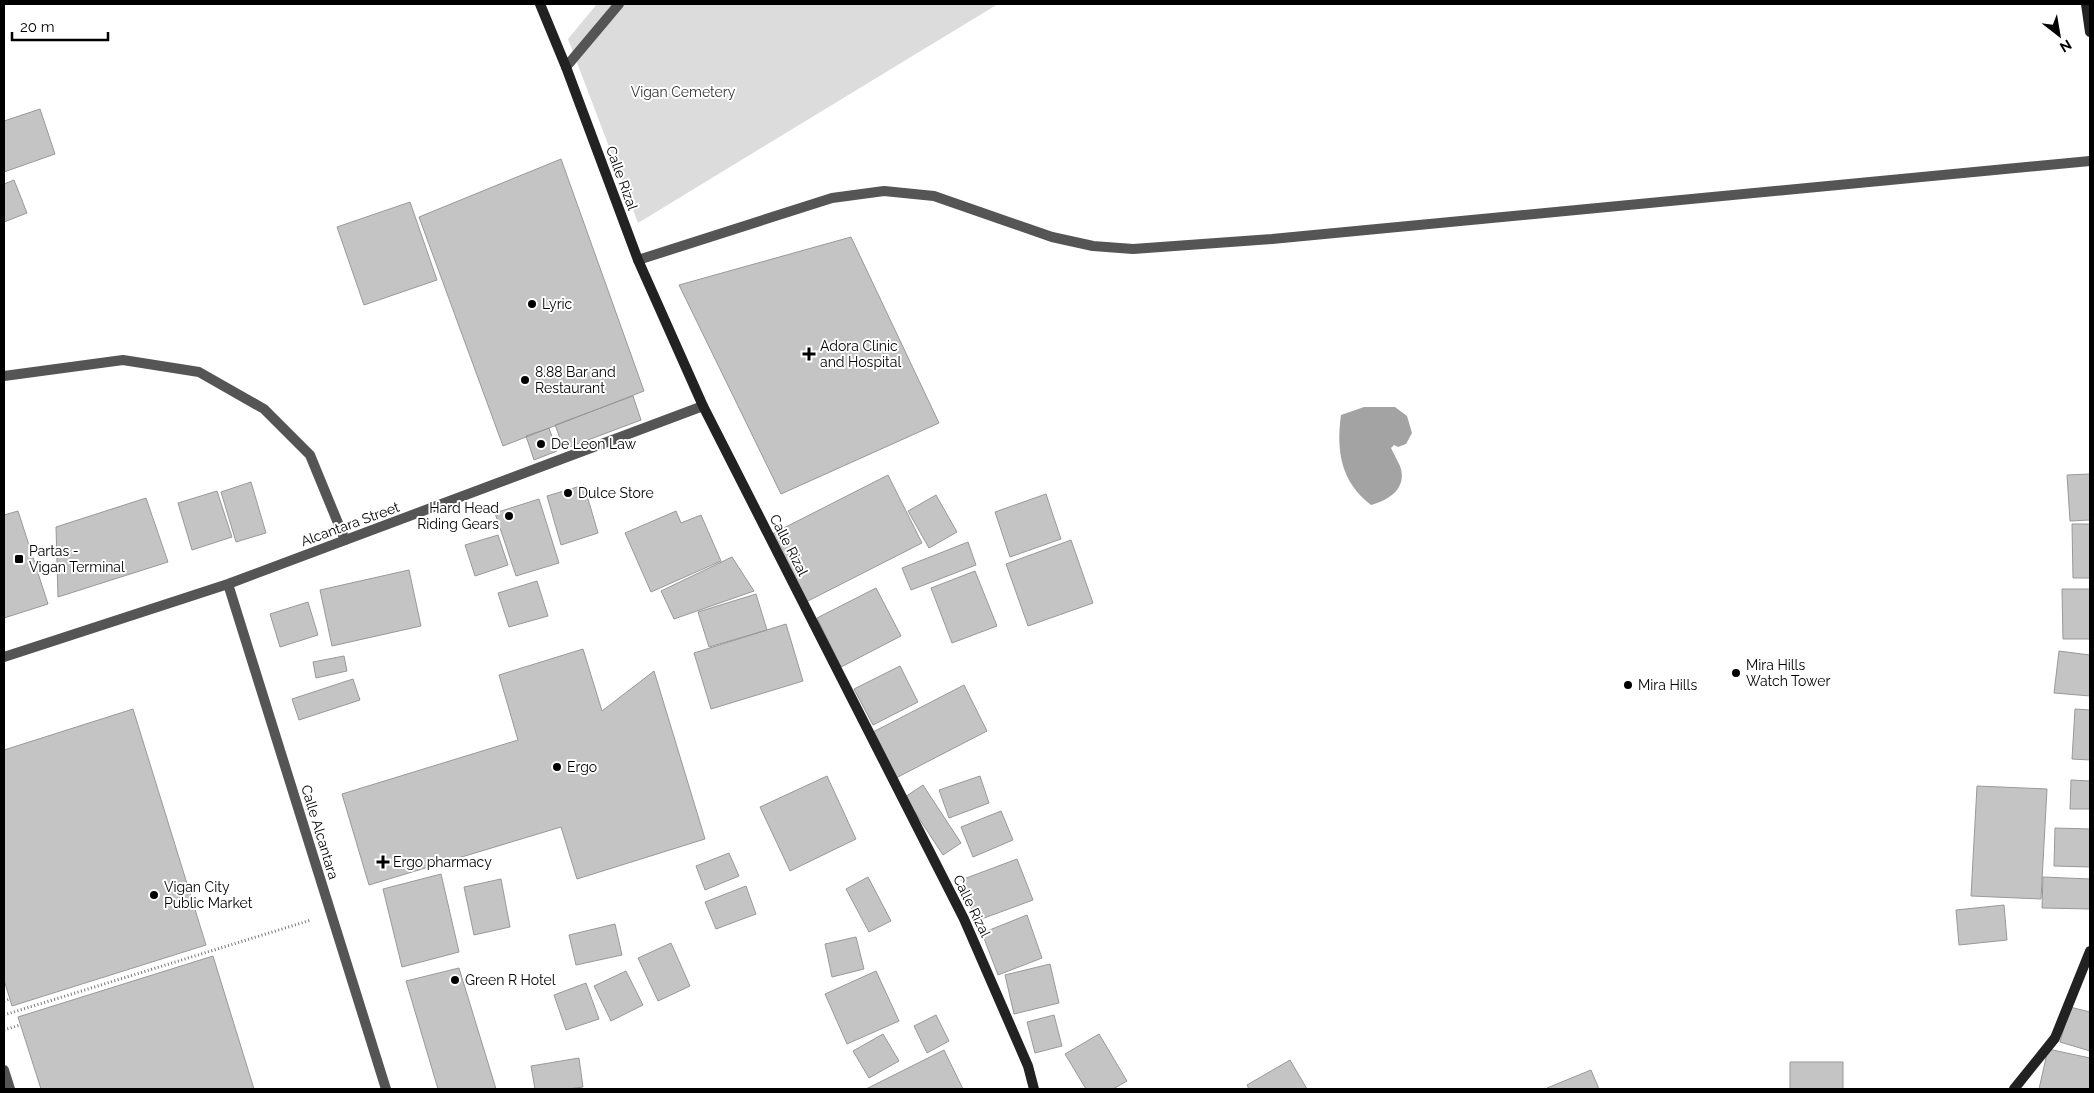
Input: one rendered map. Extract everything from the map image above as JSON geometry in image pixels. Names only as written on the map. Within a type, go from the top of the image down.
[{"type":"main road","name":"Calle Rizal","points":[[540,4],[566,67],[638,260],[703,406],[964,919],[1028,1066],[1034,1089]]},
{"type":"main road","points":[[2086,4],[2090,32]]},
{"type":"main road","points":[[2014,1089],[2055,1038],[2090,951]]},
{"type":"street","points":[[566,67],[619,4]]},
{"type":"street","points":[[638,260],[832,198],[884,191],[934,196],[1052,237],[1093,246],[1133,249],[1272,240],[2090,161]]},
{"type":"street","points":[[4,376],[124,360],[199,372],[264,409],[310,455],[345,540]]},
{"type":"street","name":"Alcantara Street","points":[[4,657],[228,584],[703,406]]},
{"type":"street","name":"Calle Alcantara","points":[[228,584],[386,1089]]},
{"type":"street","points":[[4,1070],[10,1089]]},
{"type":"path","points":[[4,1015],[331,914]]},
{"type":"path","points":[[4,1001],[10,999]]},
{"type":"path","points":[[4,1030],[20,1025]]},
{"type":"green space","name":"Vigan Cemetery","points":[[597,4],[998,4],[638,223],[568,39]]},
{"type":"shaded area","points":[[1364,407],[1395,407],[1407,416],[1412,433],[1406,444],[1398,447],[1394,445],[1391,448],[1402,474],[1399,487],[1384,500],[1371,505],[1361,496],[1347,476],[1340,453],[1339,441],[1341,415]]},
{"type":"building","points":[[40,109],[55,154],[4,172],[4,121]]},
{"type":"building","name":"Lyric","points":[[561,159],[644,391],[503,446],[419,217]]},
{"type":"building","points":[[14,180],[27,213],[4,222],[4,184]]},
{"type":"building","points":[[410,202],[437,280],[364,305],[337,227]]},
{"type":"building","name":"Adora Clinic and Hospital","points":[[851,237],[939,423],[781,494],[679,285]]},
{"type":"building","points":[[633,396],[641,420],[564,449],[555,425]]},
{"type":"building","points":[[549,428],[557,451],[534,460],[526,436]]},
{"type":"building","points":[[2090,474],[2090,520],[2070,521],[2067,475]]},
{"type":"building","points":[[888,475],[922,543],[804,603],[770,535]]},
{"type":"building","points":[[251,482],[266,533],[236,542],[221,492]]},
{"type":"building","points":[[584,485],[598,533],[561,545],[547,496]]},
{"type":"building","points":[[217,491],[232,537],[192,550],[178,503]]},
{"type":"building","points":[[1046,494],[1061,539],[1010,557],[995,512]]},
{"type":"building","points":[[936,495],[957,532],[929,548],[908,511]]},
{"type":"building","points":[[146,498],[168,562],[58,597],[56,527]]},
{"type":"building","points":[[539,499],[559,563],[516,576],[495,513]]},
{"type":"building","name":"Partas - Vigan Terminal","points":[[18,511],[48,604],[4,618],[4,515]]},
{"type":"building","points":[[676,511],[681,523],[701,515],[721,561],[651,592],[625,533]]},
{"type":"building","points":[[2072,524],[2090,524],[2090,578],[2073,578]]},
{"type":"building","points":[[498,535],[508,565],[475,576],[465,545]]},
{"type":"building","points":[[1071,540],[1093,603],[1028,626],[1006,564]]},
{"type":"building","points":[[968,542],[976,565],[911,590],[902,568]]},
{"type":"building","points":[[732,557],[754,591],[674,619],[661,591]]},
{"type":"building","points":[[409,570],[421,626],[332,646],[320,590]]},
{"type":"building","points":[[975,571],[997,626],[952,643],[931,588]]},
{"type":"building","points":[[537,581],[548,616],[509,627],[498,593]]},
{"type":"building","points":[[876,588],[901,636],[841,667],[817,618]]},
{"type":"building","points":[[2062,589],[2090,589],[2090,639],[2063,639]]},
{"type":"building","points":[[756,594],[767,630],[709,647],[698,612]]},
{"type":"building","points":[[308,602],[318,635],[280,647],[270,614]]},
{"type":"building","points":[[786,624],[803,681],[711,709],[694,653]]},
{"type":"building","name":"Ergo","points":[[583,649],[602,711],[654,671],[705,839],[577,879],[561,827],[369,885],[342,794],[518,740],[499,675]]},
{"type":"building","points":[[2059,651],[2090,655],[2090,696],[2054,693]]},
{"type":"building","points":[[344,656],[347,671],[316,678],[313,662]]},
{"type":"building","points":[[900,666],[918,702],[873,725],[854,689]]},
{"type":"building","points":[[353,679],[360,700],[299,720],[292,699]]},
{"type":"building","points":[[964,685],[987,731],[896,778],[873,732]]},
{"type":"building","points":[[133,709],[206,945],[12,1006],[4,980],[4,750]]},
{"type":"building","points":[[2075,709],[2090,710],[2090,760],[2072,759]]},
{"type":"building","points":[[827,776],[856,839],[790,871],[760,807]]},
{"type":"building","points":[[980,776],[989,803],[949,818],[939,790]]},
{"type":"building","points":[[2071,780],[2090,781],[2090,809],[2070,809]]},
{"type":"building","points":[[923,785],[961,843],[943,855],[905,797]]},
{"type":"building","points":[[1977,786],[2047,789],[2041,899],[1971,896]]},
{"type":"building","points":[[1001,811],[1013,840],[973,857],[961,827]]},
{"type":"building","points":[[2055,828],[2090,829],[2090,867],[2054,866]]},
{"type":"building","points":[[729,853],[739,876],[705,890],[696,866]]},
{"type":"building","points":[[1017,859],[1033,900],[976,921],[961,880]]},
{"type":"building","points":[[441,874],[459,952],[402,967],[383,889]]},
{"type":"building","points":[[868,877],[891,921],[869,932],[846,889]]},
{"type":"building","points":[[2043,877],[2090,879],[2090,909],[2042,908]]},
{"type":"building","points":[[501,879],[510,927],[474,935],[464,887]]},
{"type":"building","points":[[746,886],[756,914],[716,929],[705,902]]},
{"type":"building","points":[[2004,905],[2007,940],[1959,945],[1956,910]]},
{"type":"building","points":[[1027,915],[1042,958],[998,975],[982,933]]},
{"type":"building","points":[[615,924],[622,955],[576,965],[569,935]]},
{"type":"building","points":[[856,937],[864,969],[832,977],[825,944]]},
{"type":"building","points":[[671,943],[690,986],[658,1001],[638,958]]},
{"type":"building","points":[[213,956],[254,1089],[41,1089],[18,1017]]},
{"type":"building","points":[[1050,964],[1059,1003],[1014,1014],[1005,975]]},
{"type":"building","points":[[459,968],[496,1089],[438,1089],[406,981]]},
{"type":"building","points":[[626,971],[643,1005],[611,1021],[594,986]]},
{"type":"building","points":[[876,971],[899,1021],[847,1044],[825,994]]},
{"type":"building","points":[[586,983],[599,1019],[566,1030],[554,995]]},
{"type":"building","points":[[2070,1007],[2090,1012],[2090,1051],[2060,1042]]},
{"type":"building","points":[[936,1015],[949,1041],[927,1053],[914,1026]]},
{"type":"building","points":[[1054,1015],[1062,1046],[1035,1053],[1027,1022]]},
{"type":"building","points":[[883,1034],[899,1061],[869,1078],[853,1051]]},
{"type":"building","points":[[1099,1034],[1127,1081],[1113,1089],[1086,1089],[1065,1054]]},
{"type":"building","points":[[2048,1049],[2090,1058],[2090,1089],[2039,1089]]},
{"type":"building","points":[[944,1050],[963,1089],[866,1089]]},
{"type":"building","points":[[579,1058],[583,1087],[535,1089],[531,1066]]},
{"type":"building","points":[[1290,1060],[1307,1089],[1249,1089],[1247,1085]]},
{"type":"building","points":[[1790,1062],[1843,1062],[1843,1089],[1790,1089]]},
{"type":"building","points":[[1591,1070],[1599,1089],[1547,1089],[1547,1088]]},
{"type":"place","name":"Lyric","points":[[532,304]]},
{"type":"place","name":"Adora Clinic and Hospital","points":[[809,354]]},
{"type":"place","name":"8.88 Bar and Restaurant","points":[[525,380]]},
{"type":"place","name":"De Leon Law","points":[[541,444]]},
{"type":"place","name":"Dulce Store","points":[[568,493]]},
{"type":"place","name":"Hard Head Riding Gears","points":[[509,516]]},
{"type":"place","name":"Partas - Vigan Terminal","points":[[19,559]]},
{"type":"place","name":"Mira Hills Watch Tower","points":[[1736,673]]},
{"type":"place","name":"Mira Hills","points":[[1628,685]]},
{"type":"place","name":"Ergo","points":[[557,767]]},
{"type":"place","name":"Ergo pharmacy","points":[[383,862]]},
{"type":"place","name":"Vigan City Public Market","points":[[154,895]]},
{"type":"place","name":"Green R Hotel","points":[[455,980]]}]
